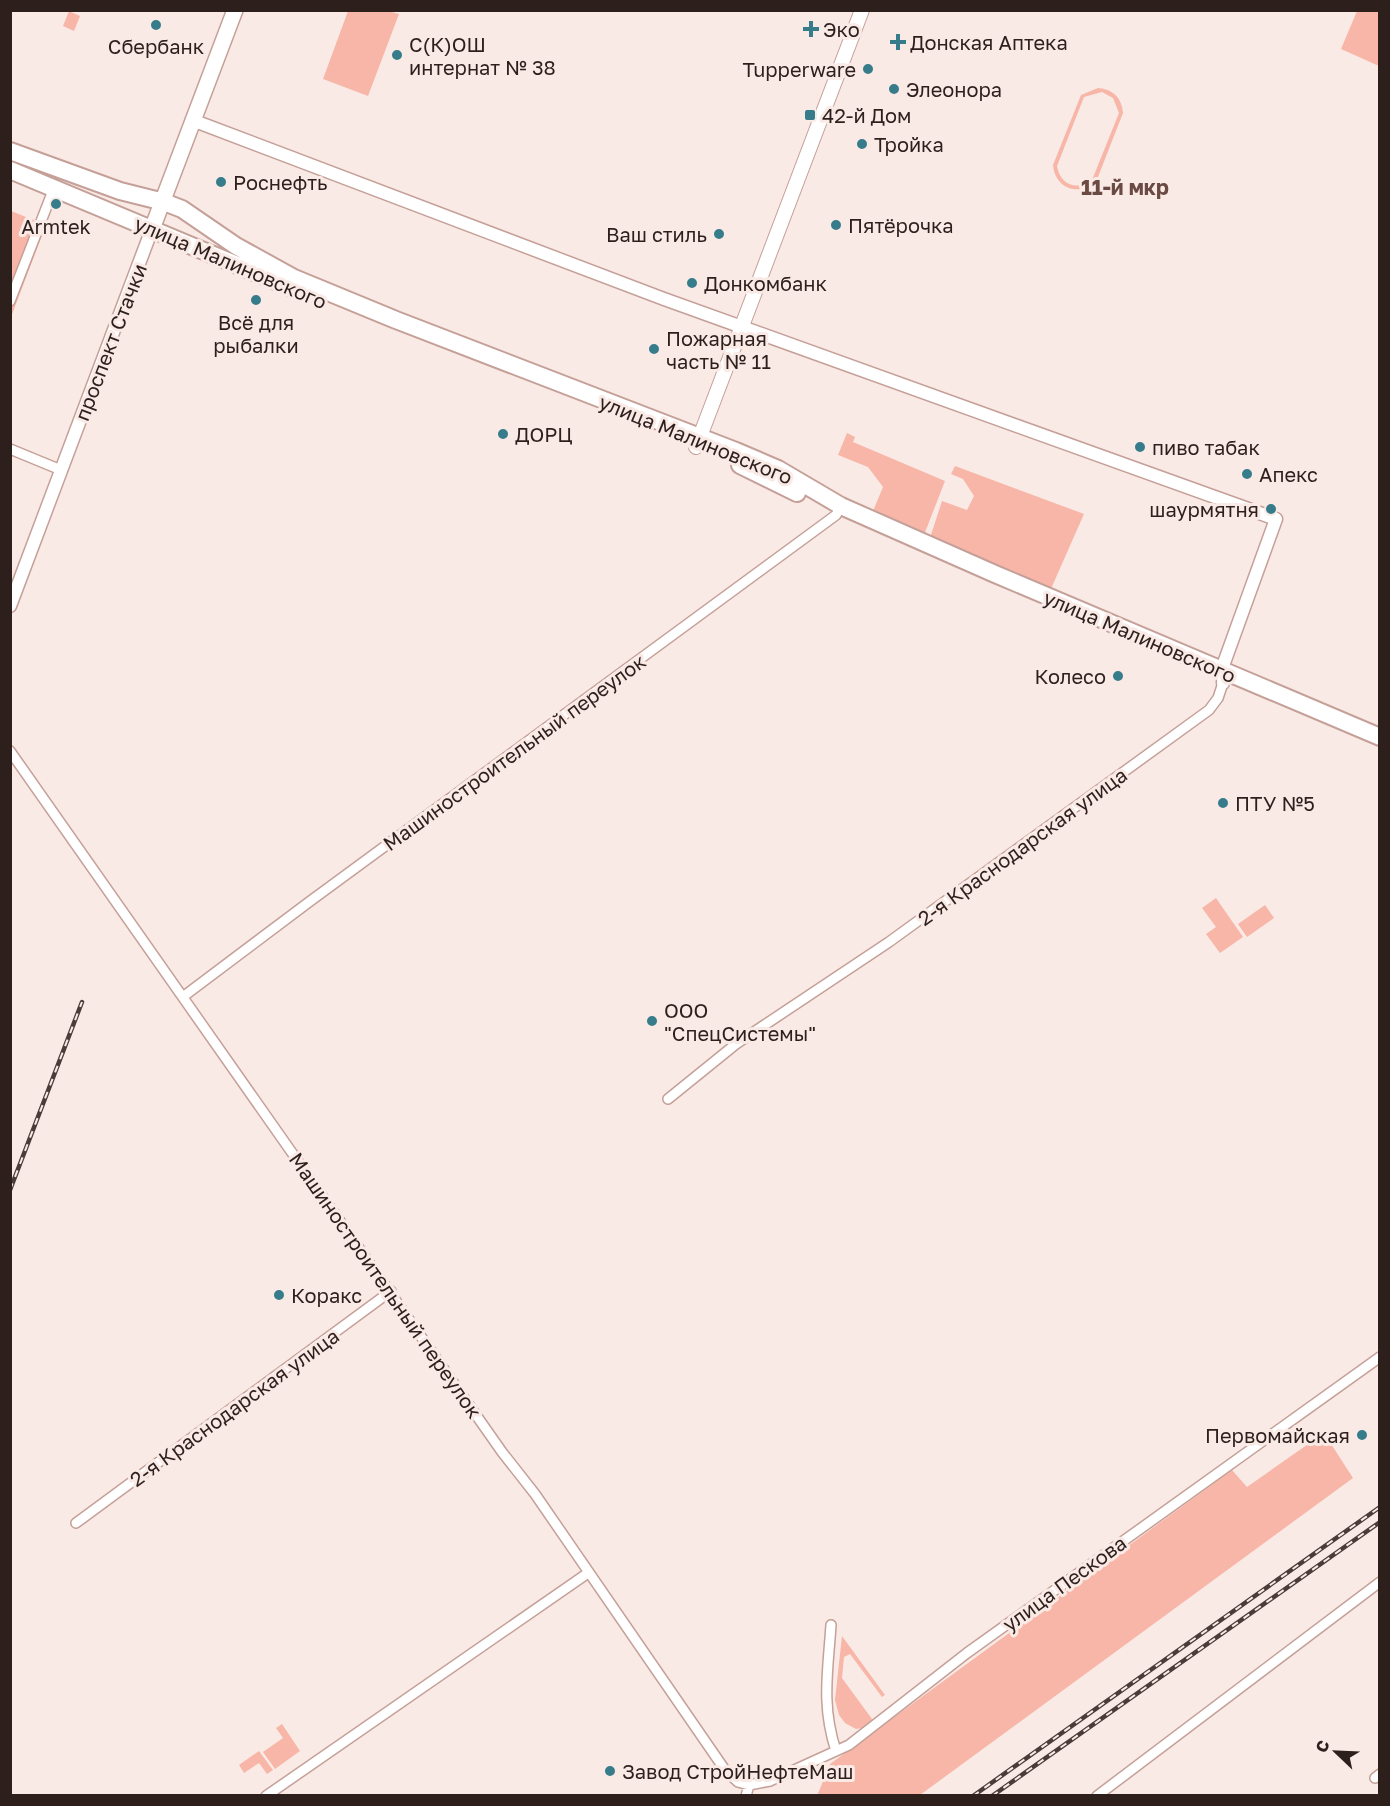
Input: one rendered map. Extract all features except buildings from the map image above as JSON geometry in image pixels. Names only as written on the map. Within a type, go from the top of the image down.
[{"type":"highway","name":"улица Малиновского","points":[[10,152],[120,191],[182,209],[236,246],[294,278],[697,442]]},
{"type":"highway","name":"улица Малиновского","points":[[10,170],[290,288],[697,442],[778,469],[838,510],[1380,747]]},
{"type":"highway","name":"улица Малиновского","points":[[1223,678],[1380,737]]},
{"type":"main road","name":"проспект Стачки","points":[[152,229],[235,10]]},
{"type":"main road","points":[[697,442],[862,10]]},
{"type":"street","points":[[192,120],[742,326]]},
{"type":"street","points":[[10,301],[54,188]]},
{"type":"street","name":"проспект Стачки","points":[[10,606],[152,229]]},
{"type":"street","name":"2-я Краснодарская улица","points":[[668,1099],[736,1044],[889,942],[1209,710],[1218,698],[1276,519],[742,326]]},
{"type":"street","points":[[10,449],[61,470]]},
{"type":"street","name":"Машиностроительный переулок","points":[[184,996],[838,510]]},
{"type":"street","name":"Машиностроительный переулок","points":[[10,751],[725,1770],[738,1782],[749,1785]]},
{"type":"street","name":"2-я Краснодарская улица","points":[[76,1523],[391,1291]]},
{"type":"street","name":"улица Пескова","points":[[749,1785],[770,1781],[849,1745],[976,1646],[1380,1357]]},
{"type":"street","points":[[266,1796],[588,1573]]},
{"type":"street","points":[[1097,1796],[1380,1582]]},
{"type":"street","points":[[831,1625],[825,1697],[827,1724],[836,1750]]},
{"type":"street","points":[[746,1796],[749,1785]]},
{"type":"shaded area","points":[[69,11],[80,16],[74,31],[63,26]]},
{"type":"shaded area","points":[[348,11],[388,11],[399,14],[368,96],[323,79]]},
{"type":"shaded area","points":[[1357,11],[1379,11],[1379,66],[1341,49]]},
{"type":"shaded area","points":[[1098,88],[1108,90],[1119,99],[1123,113],[1096,182],[1089,187],[1075,189],[1068,188],[1058,179],[1053,165],[1081,95]],"holes":[[[1102,92],[1113,98],[1119,113],[1092,180],[1081,185],[1065,182],[1057,166],[1084,97]]]},
{"type":"shaded area","points":[[11,211],[46,225],[11,317]]},
{"type":"shaded area","points":[[847,433],[855,437],[853,442],[945,481],[924,535],[873,511],[883,487],[868,467],[838,455]]},
{"type":"shaded area","points":[[955,466],[1084,514],[1050,591],[930,538],[942,501],[967,510],[974,496],[963,479],[951,474]]},
{"type":"shaded area","points":[[1216,898],[1243,937],[1220,953],[1206,934],[1216,927],[1202,908]]},
{"type":"shaded area","points":[[1265,905],[1274,918],[1247,937],[1238,924]]},
{"type":"shaded area","points":[[1324,1433],[1353,1478],[920,1795],[817,1796],[830,1764],[1232,1470],[1247,1487]]},
{"type":"shaded area","points":[[842,1636],[885,1695],[882,1697],[850,1654],[844,1657],[842,1678],[872,1719],[868,1727],[856,1729],[845,1723],[839,1715],[835,1700]]},
{"type":"shaded area","points":[[282,1724],[300,1751],[275,1769],[263,1752],[283,1738],[276,1728]]},
{"type":"shaded area","points":[[259,1751],[273,1770],[267,1774],[259,1763],[244,1773],[239,1765]]},
{"type":"railway","points":[[10,1190],[82,1002]]},
{"type":"railway","points":[[973,1796],[1380,1507]]},
{"type":"railway","points":[[992,1796],[1380,1522]]},
{"type":"place","name":"Сбербанк","points":[[156,25]]},
{"type":"place","name":"Эко","points":[[811,29]]},
{"type":"place","name":"Донская Аптека","points":[[898,42]]},
{"type":"place","name":"С(К)ОШ интернат № 38","points":[[397,55]]},
{"type":"place","name":"Tupperware","points":[[868,69]]},
{"type":"place","name":"Элеонора","points":[[894,89]]},
{"type":"place","name":"42-й Дом","points":[[810,115]]},
{"type":"place","name":"Тройка","points":[[862,144]]},
{"type":"place","name":"Роснефть","points":[[221,182]]},
{"type":"place","name":"Armtek","points":[[56,204]]},
{"type":"place","name":"Пятёрочка","points":[[836,225]]},
{"type":"place","name":"Ваш стиль","points":[[719,234]]},
{"type":"place","name":"Донкомбанк","points":[[692,283]]},
{"type":"place","name":"Всё для рыбалки","points":[[256,300]]},
{"type":"place","name":"Пожарная часть № 11","points":[[654,349]]},
{"type":"place","name":"ДОРЦ","points":[[503,434]]},
{"type":"place","name":"пиво табак","points":[[1140,447]]},
{"type":"place","name":"Апекс","points":[[1247,474]]},
{"type":"place","name":"шаурмятня","points":[[1271,509]]},
{"type":"place","name":"Колесо","points":[[1118,676]]},
{"type":"place","name":"ПТУ №5","points":[[1223,803]]},
{"type":"place","name":"ООО \"СпецСистемы\"","points":[[652,1021]]},
{"type":"place","name":"Коракс","points":[[279,1295]]},
{"type":"place","name":"Первомайская","points":[[1362,1435]]},
{"type":"place","name":"Завод СтройНефтеМаш","points":[[610,1771]]},
{"type":"district","name":"11-й мкр","points":[[1125,187]]}]
